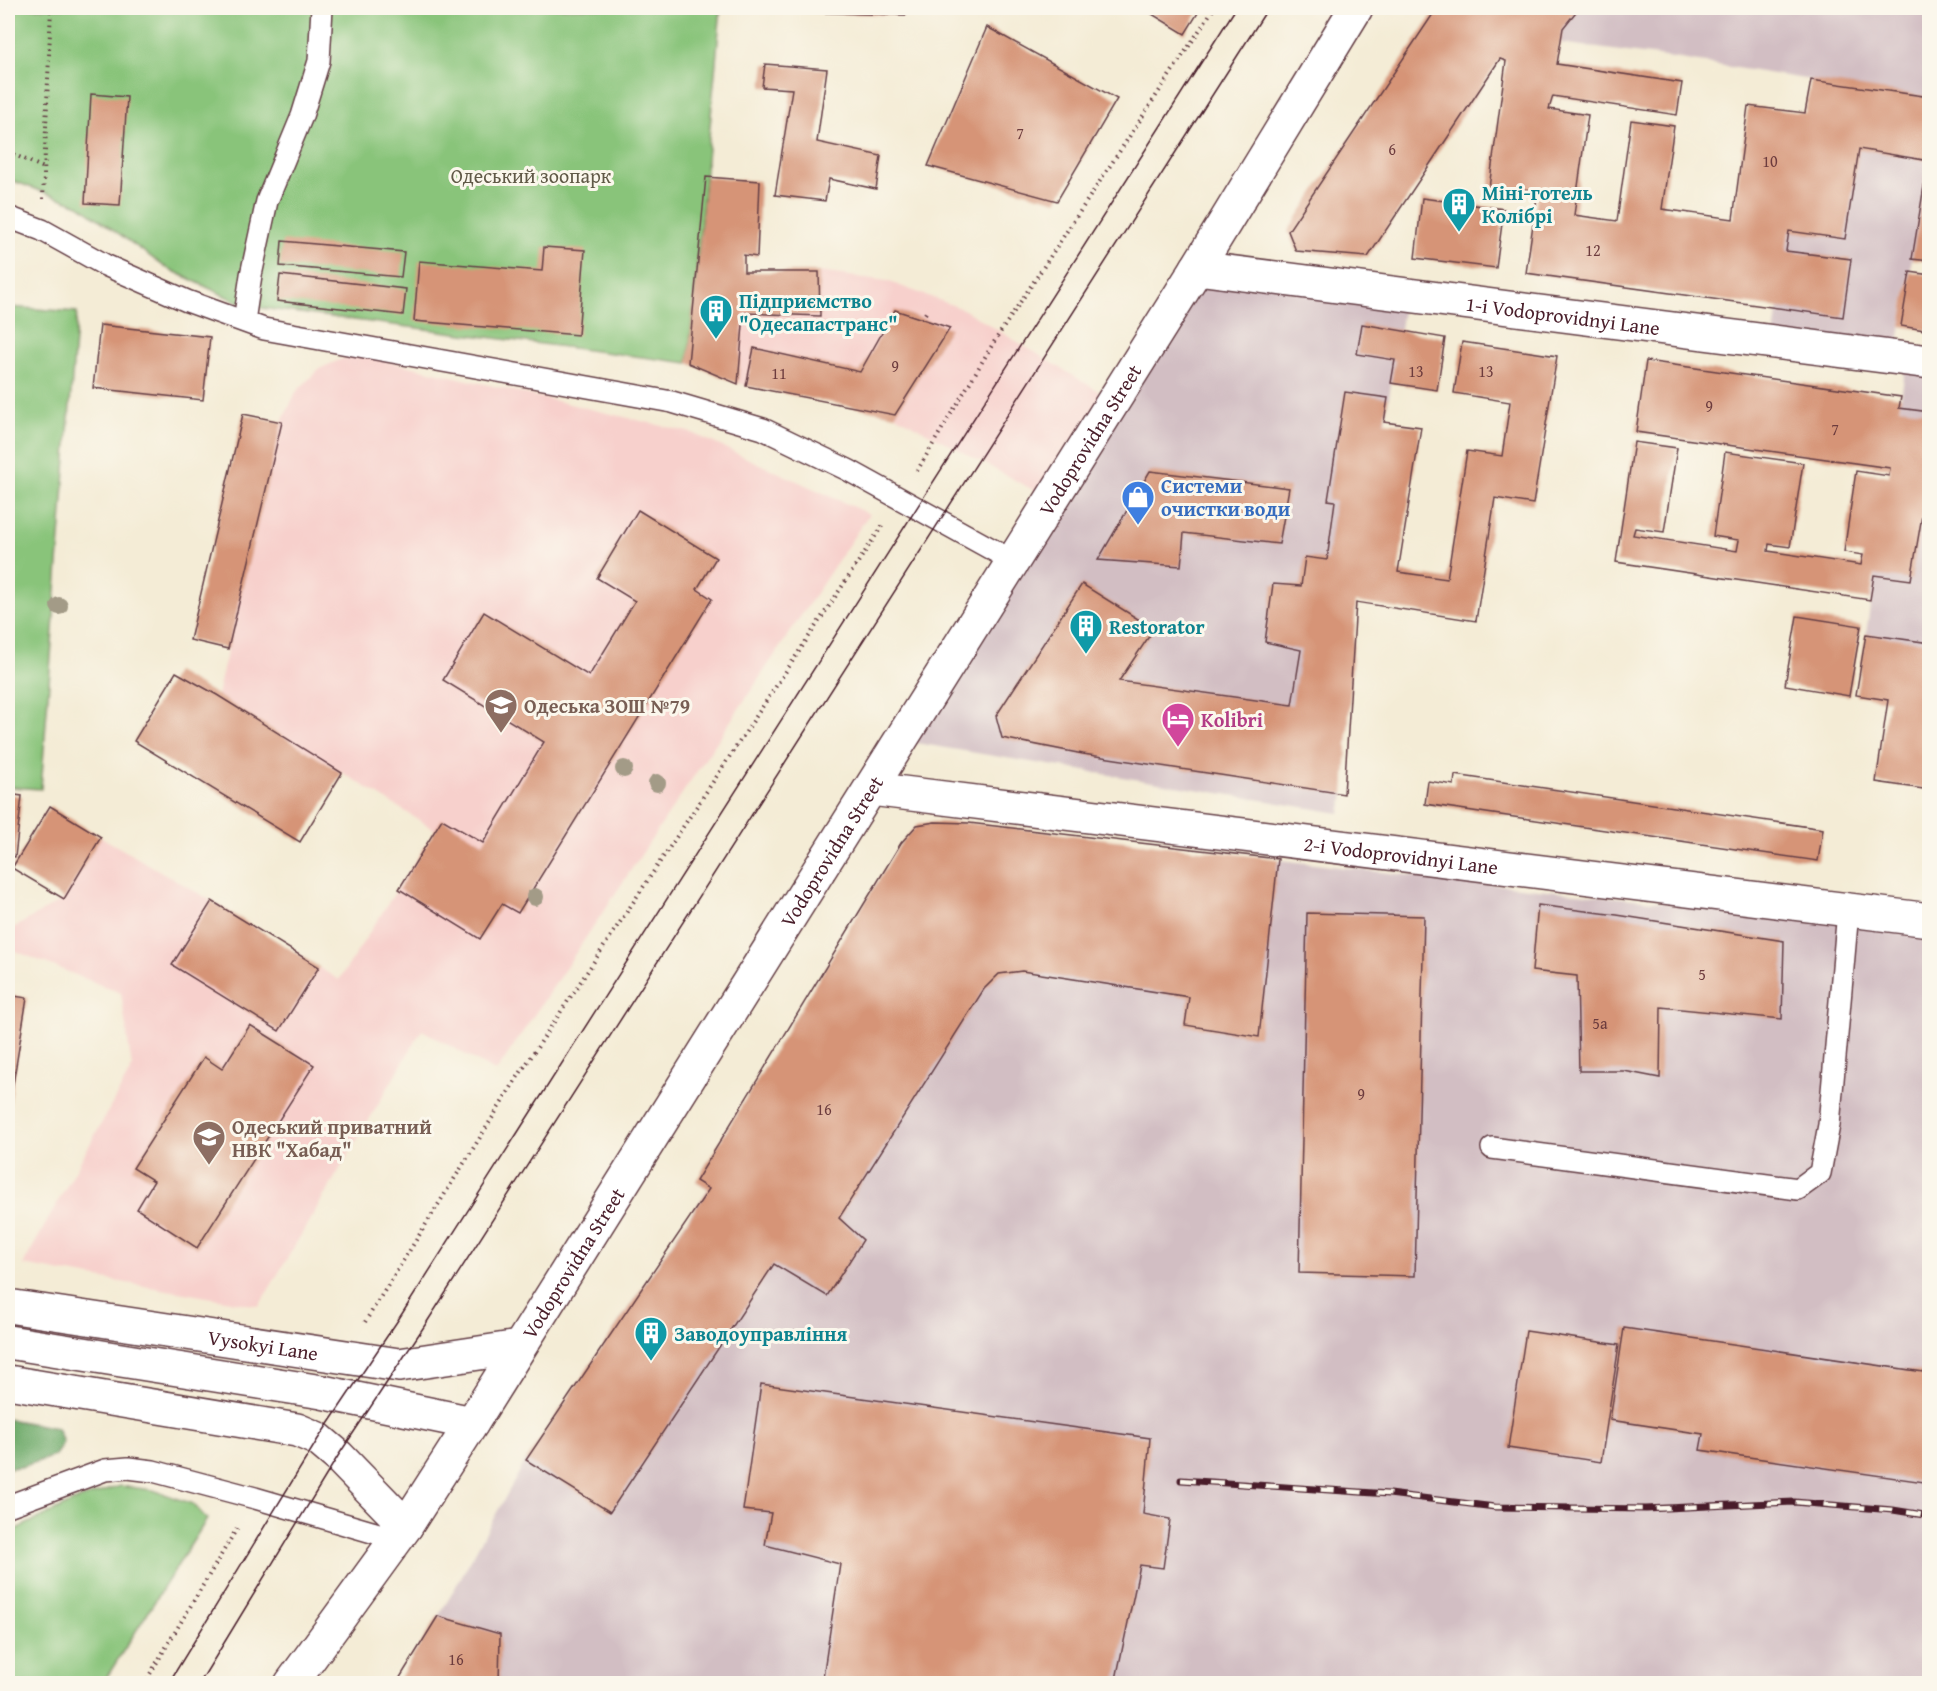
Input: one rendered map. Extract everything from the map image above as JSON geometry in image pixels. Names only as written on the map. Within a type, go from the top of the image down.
[{"type":"main road","name":"Vodoprovidna Street","points":[[291,1683],[401,1533],[472,1423],[1197,268],[1356,8]]},
{"type":"main road","name":"1-i Vodoprovidnyi Lane","points":[[1197,268],[1929,362]]},
{"type":"main road","name":"2-i Vodoprovidnyi Lane","points":[[871,789],[1929,920]]},
{"type":"main road","name":"Vysokyi Lane","points":[[8,1306],[399,1365],[519,1347]]},
{"type":"main road","name":"Vysokyi Lane","points":[[8,1342],[322,1392],[472,1423]]},
{"type":"main road","points":[[8,1382],[297,1430],[318,1439],[338,1456],[401,1533]]},
{"type":"lane","points":[[244,321],[267,201],[302,116],[319,61],[322,8]]},
{"type":"lane","points":[[8,217],[42,230],[105,265],[187,301],[264,329],[672,402],[763,429],[848,470],[1013,561]]},
{"type":"lane","points":[[1492,1148],[1798,1189],[1820,1173],[1829,1125],[1848,911]]},
{"type":"lane","points":[[8,1506],[105,1470],[128,1468],[153,1471],[401,1533]]},
{"type":"path","points":[[42,230],[51,8]]},
{"type":"path","points":[[365,1323],[519,1075],[900,498],[994,342],[1215,8]]},
{"type":"path","points":[[8,152],[44,168]]},
{"type":"path","points":[[922,320],[928,309]]},
{"type":"path","points":[[144,1683],[255,1498]]},
{"type":"shaded area","points":[[1467,8],[1929,8],[1929,155],[1896,355],[1773,341],[1811,80],[1560,43],[1563,28]]},
{"type":"shaded area","points":[[699,256],[744,272],[819,272],[887,281],[963,309],[1110,398],[1048,498],[895,415],[746,386],[688,363]]},
{"type":"shaded area","points":[[1202,270],[1405,297],[1356,602],[1344,794],[1340,813],[904,741]]},
{"type":"shaded area","name":"Одеська ЗОШ №79","points":[[366,356],[692,433],[869,514],[496,1072],[422,1030],[259,1306],[23,1265],[132,1068],[121,993],[8,948],[8,931],[64,899],[101,837],[212,901],[339,980],[435,830],[217,695],[282,422],[296,392],[319,369],[344,358]]},
{"type":"shaded area","points":[[1906,364],[1929,367],[1929,643],[1866,634]]},
{"type":"shaded area","points":[[935,822],[969,823],[1424,877],[1929,930],[1929,1683],[396,1684],[450,1597],[526,1460],[708,1189],[696,1181],[901,843],[917,825]]},
{"type":"green space","name":"Одеський зоопарк","points":[[8,8],[721,8],[688,363],[246,306],[165,267],[79,205],[8,179]]},
{"type":"green space","points":[[8,307],[77,312],[41,789],[8,787]]},
{"type":"green space","points":[[8,1419],[57,1428],[63,1442],[55,1456],[21,1467],[8,1468]]},
{"type":"green space","points":[[120,1486],[153,1490],[193,1504],[207,1519],[103,1683],[8,1683],[8,1533],[77,1500]]},
{"type":"building","points":[[183,8],[209,8],[209,13]]},
{"type":"building","points":[[761,8],[906,8],[906,15],[761,11]]},
{"type":"building","points":[[1142,8],[1201,8],[1185,34]]},
{"type":"building","points":[[1437,8],[1579,8],[1563,28],[1557,64],[1682,83],[1677,115],[1553,96],[1549,109],[1588,115],[1574,215],[1617,221],[1631,120],[1674,126],[1662,209],[1733,219],[1748,106],[1805,113],[1811,80],[1930,97],[1930,161],[1859,149],[1845,239],[1789,231],[1786,251],[1851,259],[1843,317],[1526,273],[1538,190],[1489,188],[1506,61],[1500,59],[1368,257],[1296,251],[1288,231]]},
{"type":"building","points":[[987,27],[1117,99],[1057,201],[928,166]]},
{"type":"building","points":[[765,64],[827,69],[817,142],[881,156],[876,189],[829,179],[825,201],[775,195],[792,89],[762,87]]},
{"type":"building","points":[[91,94],[127,97],[120,205],[85,203]]},
{"type":"building","points":[[1928,162],[1930,162],[1930,261],[1912,259]]},
{"type":"building","name":"Підприємство \"Одесапастранс\"","points":[[706,177],[760,181],[757,257],[744,255],[744,272],[819,272],[820,316],[744,313],[738,384],[688,363]]},
{"type":"building","name":"Міні-готель Колібрі","points":[[1422,198],[1504,209],[1496,268],[1415,258]]},
{"type":"building","points":[[282,241],[404,252],[401,277],[280,266]]},
{"type":"building","points":[[544,247],[585,250],[578,335],[414,321],[419,261],[542,271]]},
{"type":"building","points":[[1910,272],[1930,275],[1930,331],[1901,326]]},
{"type":"building","points":[[280,275],[406,289],[403,315],[277,301]]},
{"type":"building","points":[[895,310],[950,328],[895,415],[746,386],[754,348],[860,372]]},
{"type":"building","points":[[1362,324],[1445,338],[1437,390],[1391,383],[1395,360],[1357,354]]},
{"type":"building","points":[[100,325],[210,337],[203,400],[93,388]]},
{"type":"building","points":[[1462,342],[1557,356],[1533,504],[1495,498],[1476,621],[1356,602],[1344,794],[1083,754],[1002,738],[996,716],[1082,584],[1154,629],[1119,681],[1292,705],[1301,650],[1265,642],[1273,584],[1301,586],[1305,557],[1327,560],[1335,501],[1328,500],[1345,392],[1388,398],[1384,422],[1421,427],[1398,572],[1447,579],[1467,451],[1502,456],[1510,402],[1454,393]]},
{"type":"building","points":[[1646,361],[1901,397],[1899,408],[1930,412],[1930,469],[1911,580],[1874,575],[1870,600],[1616,562],[1634,442],[1677,448],[1664,532],[1635,528],[1633,535],[1737,551],[1739,540],[1713,536],[1725,452],[1803,463],[1790,547],[1769,544],[1768,551],[1861,565],[1863,555],[1844,552],[1856,471],[1889,476],[1890,468],[1636,432]]},
{"type":"building","points":[[243,414],[282,422],[228,649],[190,640]]},
{"type":"building","points":[[1150,471],[1289,488],[1279,544],[1184,533],[1181,566],[1098,560]]},
{"type":"building","points":[[638,510],[716,558],[697,589],[712,599],[518,913],[502,904],[480,939],[399,889],[442,819],[483,843],[544,742],[443,680],[484,612],[589,676],[635,601],[597,578]]},
{"type":"building","points":[[1797,616],[1861,626],[1849,696],[1785,685]]},
{"type":"building","points":[[1866,634],[1930,643],[1930,790],[1876,782],[1888,700],[1856,695]]},
{"type":"building","points":[[176,672],[342,773],[300,842],[134,741]]},
{"type":"building","points":[[1455,775],[1823,829],[1818,861],[1425,804],[1428,781],[1454,785]]},
{"type":"building","points":[[8,794],[22,796],[15,857],[8,856]]},
{"type":"building","points":[[50,806],[101,837],[64,899],[12,868]]},
{"type":"building","points":[[935,822],[969,823],[1278,859],[1259,1037],[1185,1025],[1189,997],[1022,971],[999,974],[984,989],[839,1218],[863,1240],[827,1296],[774,1264],[610,1512],[526,1460],[709,1189],[696,1181],[901,843],[917,825]]},
{"type":"building","points":[[212,901],[319,967],[279,1031],[172,965]]},
{"type":"building","points":[[1538,905],[1784,941],[1782,1019],[1661,1007],[1660,1078],[1624,1071],[1579,1071],[1577,976],[1532,971]]},
{"type":"building","points":[[1307,913],[1424,916],[1415,1276],[1299,1273]]},
{"type":"building","points":[[8,995],[27,998],[9,1109],[8,1109]]},
{"type":"building","points":[[250,1025],[314,1065],[197,1248],[137,1209],[154,1181],[133,1168],[204,1057],[222,1069]]},
{"type":"building","points":[[1624,1328],[1930,1373],[1930,1445],[1924,1482],[1700,1450],[1703,1434],[1610,1420]]},
{"type":"building","points":[[1526,1331],[1619,1345],[1601,1462],[1508,1448]]},
{"type":"building","points":[[761,1384],[1150,1438],[1143,1514],[1170,1519],[1163,1568],[1140,1565],[1115,1684],[822,1684],[840,1564],[765,1545],[771,1513],[743,1510]]},
{"type":"building","points":[[438,1616],[500,1634],[499,1684],[396,1684]]},
{"type":"tram line","points":[[168,1684],[318,1439],[398,1320],[1236,8]]},
{"type":"tram line","points":[[199,1684],[338,1456],[427,1322],[1268,8]]},
{"type":"railway","points":[[1181,1480],[1389,1494],[1495,1507],[1646,1509],[1794,1502],[1893,1510],[1930,1516]]},
{"type":"place","name":"Міні-готель Колібрі","points":[[1459,233]]},
{"type":"place","name":"Підприємство \"Одесапастранс\"","points":[[716,340]]},
{"type":"place","name":"Системи очистки води","points":[[1138,526]]},
{"type":"place","name":"Restorator","points":[[1086,655]]},
{"type":"place","name":"Одеська ЗОШ №79","points":[[501,734]]},
{"type":"place","name":"Kolibri","points":[[1178,748]]},
{"type":"place","name":"Одеський приватний НВК \"Хабад\"","points":[[209,1166]]},
{"type":"place","name":"Заводоуправління","points":[[651,1362]]}]
